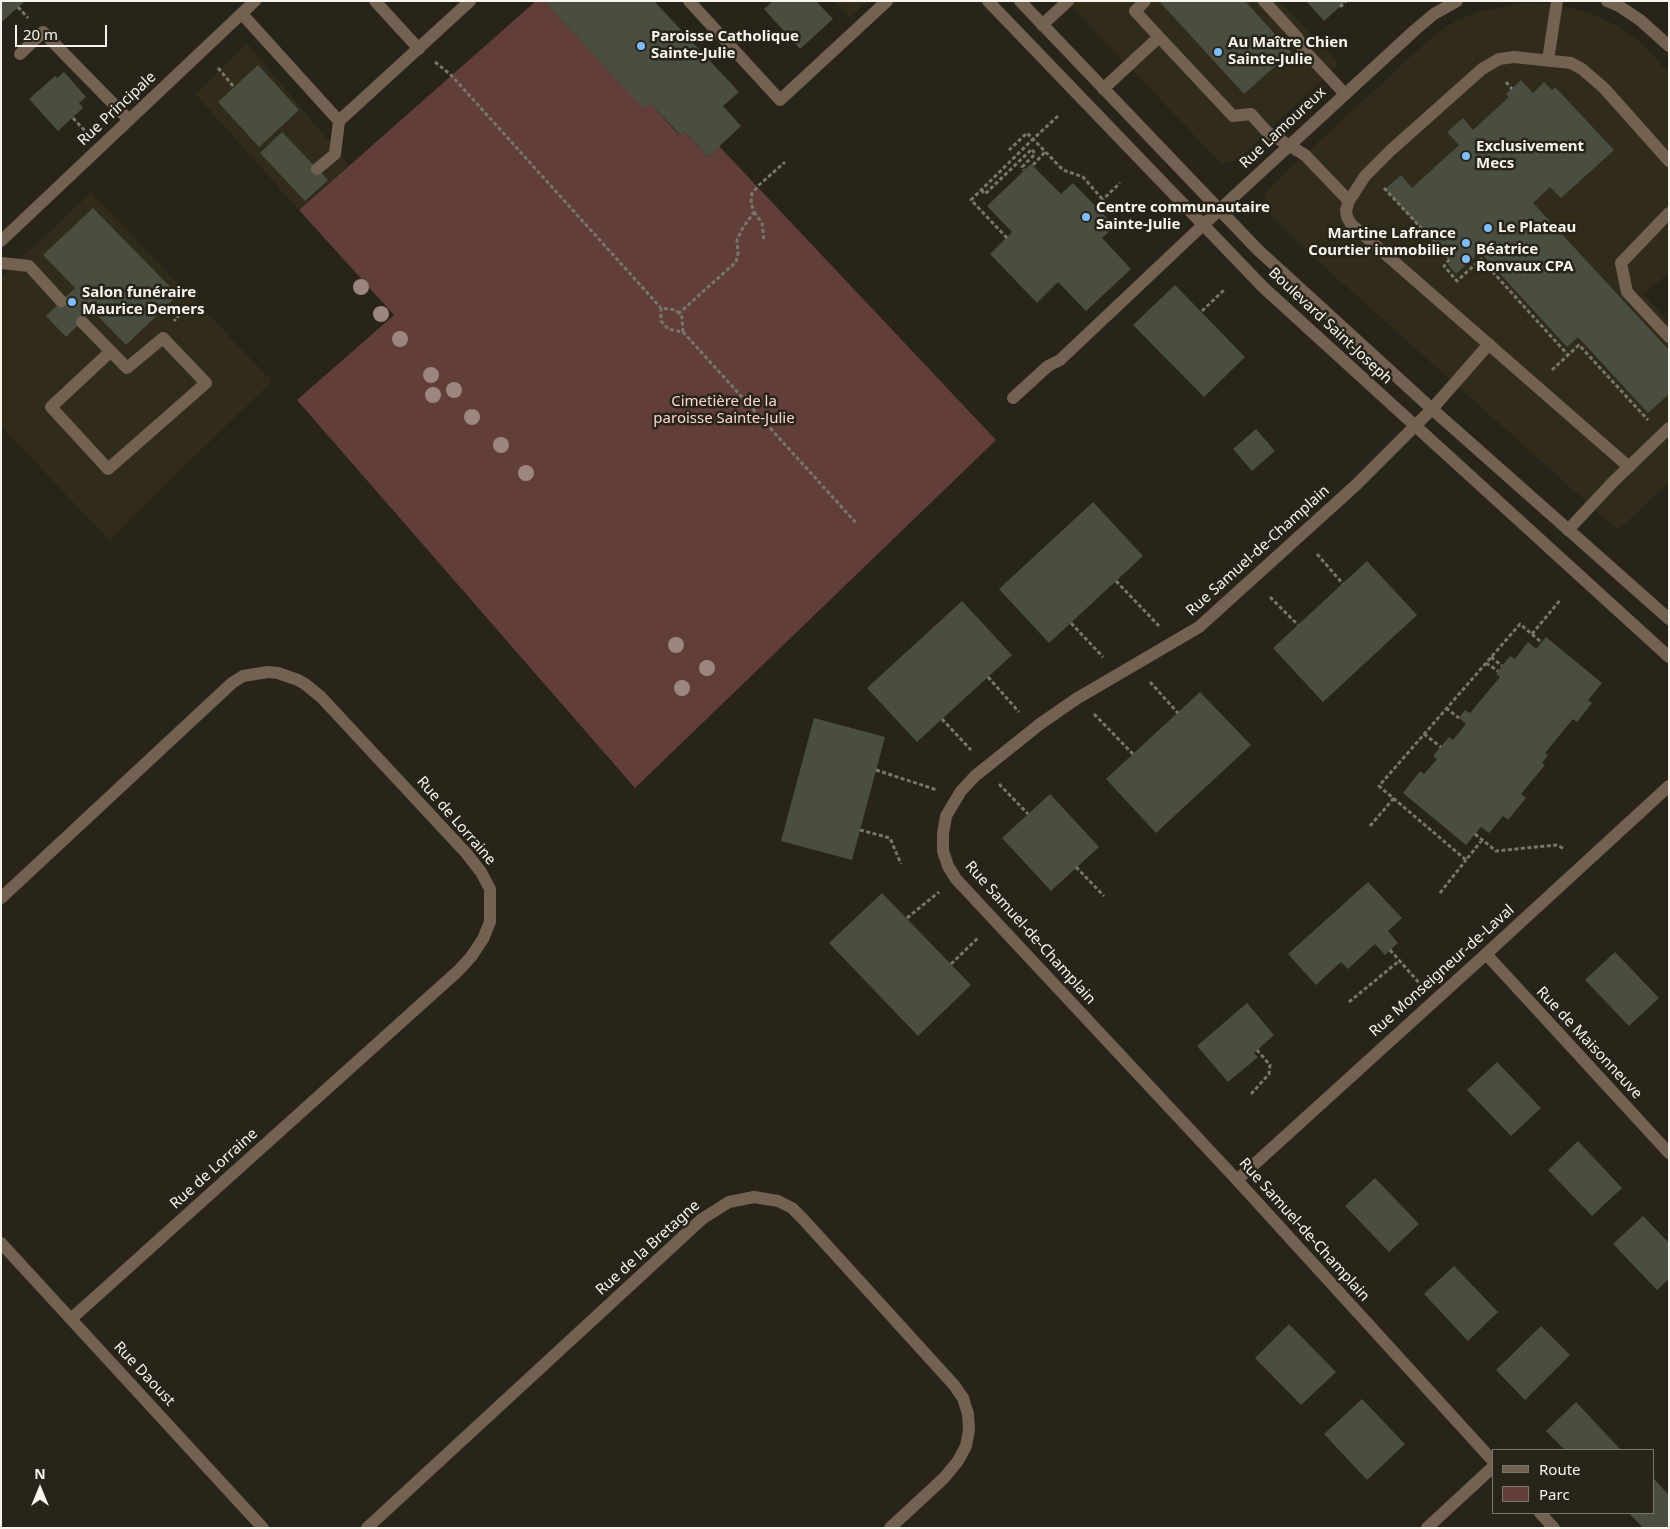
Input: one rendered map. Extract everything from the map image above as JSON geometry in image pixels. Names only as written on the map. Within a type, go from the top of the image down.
[{"type":"street","name":"Rue Principale","points":[[1,241],[256,1]]},
{"type":"street","points":[[376,1],[419,48]]},
{"type":"street","points":[[317,169],[335,154],[339,122],[470,1]]},
{"type":"street","points":[[689,1],[780,100],[879,4]]},
{"type":"street","name":"Boulevard Saint-Joseph","points":[[988,1],[1264,288],[1669,657]]},
{"type":"street","name":"Boulevard Saint-Joseph","points":[[1020,1],[1257,249],[1432,409],[1669,619]]},
{"type":"street","points":[[1042,25],[1068,1]]},
{"type":"street","points":[[1145,1],[1135,11],[1233,116],[1250,114],[1268,132],[1305,155],[1349,201]]},
{"type":"street","points":[[1264,1],[1297,37],[1303,49],[1345,94]]},
{"type":"street","name":"Rue Lamoureux","points":[[1012,398],[1048,366],[1060,360],[1219,210],[1415,30],[1434,14],[1457,1]]},
{"type":"street","points":[[1548,60],[1558,1]]},
{"type":"street","points":[[1607,1],[1619,6],[1640,20],[1669,46]]},
{"type":"street","points":[[242,14],[339,122]]},
{"type":"street","points":[[20,54],[43,32],[129,120]]},
{"type":"street","points":[[1103,89],[1159,37]]},
{"type":"street","points":[[1630,467],[1352,224],[1347,218],[1346,210],[1349,201],[1365,176],[1390,151],[1482,69],[1499,59],[1514,57],[1571,63],[1593,77],[1669,161]]},
{"type":"street","points":[[1669,213],[1621,263],[1627,292],[1669,337]]},
{"type":"street","points":[[1,263],[28,266],[61,301]]},
{"type":"street","points":[[82,322],[127,368],[163,338],[206,383],[108,469],[50,407],[110,352]]},
{"type":"street","name":"Rue Samuel-de-Champlain","points":[[1489,344],[1415,426],[1356,484],[1217,613],[1199,627],[1076,699],[1030,732],[975,776],[955,799],[946,816],[943,851],[948,866],[956,879],[1237,1180],[1492,1460]]},
{"type":"street","points":[[1568,530],[1669,428]]},
{"type":"street","name":"Rue de Lorraine","points":[[1,898],[232,683],[243,676],[268,672],[278,673],[298,680],[306,684],[321,697],[467,854],[481,872],[490,889],[490,922],[483,939],[458,971],[71,1319]]},
{"type":"street","name":"Rue Monseigneur-de-Laval","points":[[1237,1180],[1669,786]]},
{"type":"street","name":"Rue de Maisonneuve","points":[[1486,954],[1669,1153]]},
{"type":"street","name":"Rue de la Bretagne","points":[[367,1528],[702,1220],[729,1202],[754,1197],[778,1201],[792,1208],[964,1398],[968,1414],[968,1430],[966,1446],[958,1461],[944,1478],[890,1528]]},
{"type":"street","name":"Rue Daoust","points":[[1,1242],[263,1528]]},
{"type":"street","points":[[1427,1528],[1492,1468]]},
{"type":"street","points":[[1541,1514],[1554,1528]]},
{"type":"path","points":[[1340,7],[1346,1]]},
{"type":"path","points":[[18,7],[24,13]]},
{"type":"path","points":[[218,68],[234,86]]},
{"type":"path","points":[[452,75],[661,308],[676,310],[682,317],[683,332]]},
{"type":"path","points":[[1506,82],[1512,89]]},
{"type":"path","points":[[1007,238],[971,200],[1058,116]]},
{"type":"path","points":[[73,118],[87,133]]},
{"type":"path","points":[[1009,150],[1027,133],[1063,170],[1083,177],[1103,200]]},
{"type":"path","points":[[981,190],[985,194],[1032,149],[1035,154],[1022,167],[1024,170]]},
{"type":"path","points":[[1033,165],[1045,152]]},
{"type":"path","points":[[764,240],[762,223],[754,212],[751,203],[752,193],[785,162]]},
{"type":"path","points":[[1096,206],[1120,183]]},
{"type":"path","points":[[1385,189],[1450,259],[1444,266],[1452,272],[1457,281],[1481,259],[1568,355],[1579,345],[1648,420],[1655,414]]},
{"type":"path","points":[[678,314],[736,262],[738,253],[737,240],[754,212]]},
{"type":"path","points":[[1202,312],[1224,290]]},
{"type":"path","points":[[167,305],[178,317]]},
{"type":"path","points":[[661,308],[661,321],[668,329],[683,332],[857,524]]},
{"type":"path","points":[[1615,385],[1619,382]]},
{"type":"path","points":[[1317,554],[1343,584]]},
{"type":"path","points":[[1116,581],[1158,624],[1168,645]]},
{"type":"path","points":[[1270,597],[1298,625]]},
{"type":"path","points":[[1532,634],[1561,599]]},
{"type":"path","points":[[1466,860],[1378,786],[1520,624],[1542,642]]},
{"type":"path","points":[[1491,657],[1502,666]]},
{"type":"path","points":[[1486,663],[1498,672]]},
{"type":"path","points":[[988,677],[1018,710],[1030,732]]},
{"type":"path","points":[[1149,681],[1178,713]]},
{"type":"path","points":[[1446,708],[1459,718]]},
{"type":"path","points":[[1094,714],[1133,754]]},
{"type":"path","points":[[1424,734],[1441,747]]},
{"type":"path","points":[[876,770],[934,789],[955,799]]},
{"type":"path","points":[[1000,786],[1028,814]]},
{"type":"path","points":[[1370,826],[1394,798]]},
{"type":"path","points":[[860,830],[890,838],[902,864]]},
{"type":"path","points":[[1475,834],[1496,851],[1556,845],[1565,849]]},
{"type":"path","points":[[1440,893],[1482,840]]},
{"type":"path","points":[[1076,867],[1104,896]]},
{"type":"path","points":[[1390,950],[1435,1000]]},
{"type":"path","points":[[1349,1002],[1366,986],[1399,961]]},
{"type":"path","points":[[1251,1094],[1269,1074],[1270,1065],[1257,1050]]},
{"type":"shaded area","points":[[835,1],[868,1],[850,18]]},
{"type":"shaded area","points":[[1066,1],[1280,1],[1339,64],[1237,160],[1221,163]]},
{"type":"shaded area","points":[[1521,3],[1539,3],[1567,7],[1589,13],[1616,25],[1641,43],[1669,73],[1669,273],[1643,294],[1669,322],[1669,483],[1618,530],[1311,255],[1265,209],[1263,203],[1265,194],[1271,186],[1434,35],[1456,21],[1478,12]]},
{"type":"shaded area","points":[[247,43],[349,165],[299,210],[195,94]]},
{"type":"shaded area","points":[[91,193],[272,381],[109,540],[1,426],[1,277]]},
{"type":"green space","name":"Cimetière de la paroisse Sainte-Julie","points":[[536,1],[544,1],[644,108],[650,103],[679,135],[684,131],[708,157],[719,146],[996,440],[635,788],[297,400],[394,315],[299,210]]},
{"type":"building","points":[[1,1],[25,1],[3,21],[1,19]]},
{"type":"building","name":"Paroisse Catholique Sainte-Julie","points":[[544,1],[654,1],[739,92],[723,106],[741,126],[708,157],[684,131],[680,135],[650,103],[644,109]]},
{"type":"building","points":[[773,1],[816,1],[833,19],[800,49],[764,9]]},
{"type":"building","points":[[1159,1],[1245,1],[1291,52],[1244,94]]},
{"type":"building","points":[[1306,1],[1346,1],[1324,21]]},
{"type":"building","points":[[258,65],[299,110],[259,147],[218,102]]},
{"type":"building","points":[[64,72],[86,97],[79,103],[83,108],[58,131],[29,99],[55,76],[57,78]]},
{"type":"building","name":"Le Plateau","points":[[1521,80],[1533,93],[1544,82],[1552,90],[1555,87],[1614,150],[1561,198],[1550,187],[1533,203],[1669,350],[1669,394],[1648,413],[1578,337],[1567,347],[1480,252],[1456,274],[1448,265],[1451,261],[1385,189],[1401,175],[1412,188],[1459,145],[1447,132],[1463,118],[1473,130],[1509,97],[1506,94]]},
{"type":"building","points":[[282,132],[328,180],[305,201],[260,153]]},
{"type":"building","points":[[1031,164],[1061,194],[1073,183],[1115,226],[1102,238],[1131,269],[1086,311],[1058,282],[1037,303],[990,254],[1012,232],[987,206]]},
{"type":"building","points":[[93,208],[178,295],[126,345],[93,311],[66,337],[46,316],[75,288],[43,255]]},
{"type":"building","points":[[1175,285],[1245,357],[1204,397],[1133,325]]},
{"type":"building","points":[[1256,429],[1275,451],[1252,471],[1233,449]]},
{"type":"building","points":[[1093,502],[1143,556],[1049,643],[999,589]]},
{"type":"building","points":[[1367,561],[1417,615],[1323,702],[1273,648]]},
{"type":"building","points":[[962,601],[1012,655],[917,742],[867,688]]},
{"type":"building","points":[[1546,637],[1602,683],[1588,700],[1592,703],[1577,722],[1573,719],[1545,753],[1548,755],[1542,763],[1545,765],[1521,794],[1526,798],[1508,820],[1503,816],[1489,833],[1481,827],[1466,845],[1403,793],[1420,771],[1424,774],[1437,759],[1433,756],[1449,737],[1453,740],[1466,724],[1459,718],[1465,710],[1470,713],[1500,677],[1496,674],[1510,656],[1515,659],[1528,642],[1536,649]]},
{"type":"building","points":[[1200,692],[1251,745],[1156,833],[1106,779]]},
{"type":"building","points":[[814,718],[885,737],[852,860],[781,841]]},
{"type":"building","points":[[1050,794],[1099,847],[1051,891],[1002,838]]},
{"type":"building","points":[[1368,882],[1402,918],[1388,931],[1398,943],[1385,955],[1375,944],[1348,969],[1341,962],[1316,985],[1288,954]]},
{"type":"building","points":[[882,893],[971,985],[918,1036],[829,943]]},
{"type":"building","points":[[1615,952],[1659,998],[1629,1026],[1585,980]]},
{"type":"building","points":[[1247,1003],[1274,1035],[1254,1053],[1258,1057],[1228,1082],[1197,1046]]},
{"type":"building","points":[[1497,1062],[1541,1108],[1511,1136],[1467,1090]]},
{"type":"building","points":[[1578,1141],[1622,1188],[1592,1216],[1548,1170]]},
{"type":"building","points":[[1375,1178],[1419,1224],[1389,1252],[1345,1206]]},
{"type":"building","points":[[1643,1216],[1669,1243],[1669,1279],[1657,1290],[1613,1244]]},
{"type":"building","points":[[1454,1266],[1498,1312],[1468,1341],[1424,1294]]},
{"type":"building","points":[[1289,1324],[1336,1372],[1301,1405],[1255,1358]]},
{"type":"building","points":[[1541,1326],[1570,1355],[1525,1400],[1496,1370]]},
{"type":"building","points":[[1362,1399],[1405,1444],[1367,1480],[1324,1434]]},
{"type":"building","points":[[1576,1402],[1620,1449],[1564,1449],[1546,1431]]},
{"type":"building","points":[[1655,1480],[1669,1495],[1669,1528],[1643,1528],[1630,1514],[1655,1514]]},
{"type":"place","name":"Paroisse Catholique Sainte-Julie","points":[[641,46]]},
{"type":"place","name":"Au Maître Chien Sainte-Julie","points":[[1218,52]]},
{"type":"place","name":"Exclusivement Mecs","points":[[1466,156]]},
{"type":"place","name":"Centre communautaire Sainte-Julie","points":[[1086,217]]},
{"type":"place","name":"Le Plateau","points":[[1488,228]]},
{"type":"place","name":"Martine Lafrance Courtier immobilier","points":[[1466,243]]},
{"type":"place","name":"Béatrice Ronvaux CPA","points":[[1466,259]]},
{"type":"place","name":"Salon funéraire Maurice Demers","points":[[72,302]]}]
